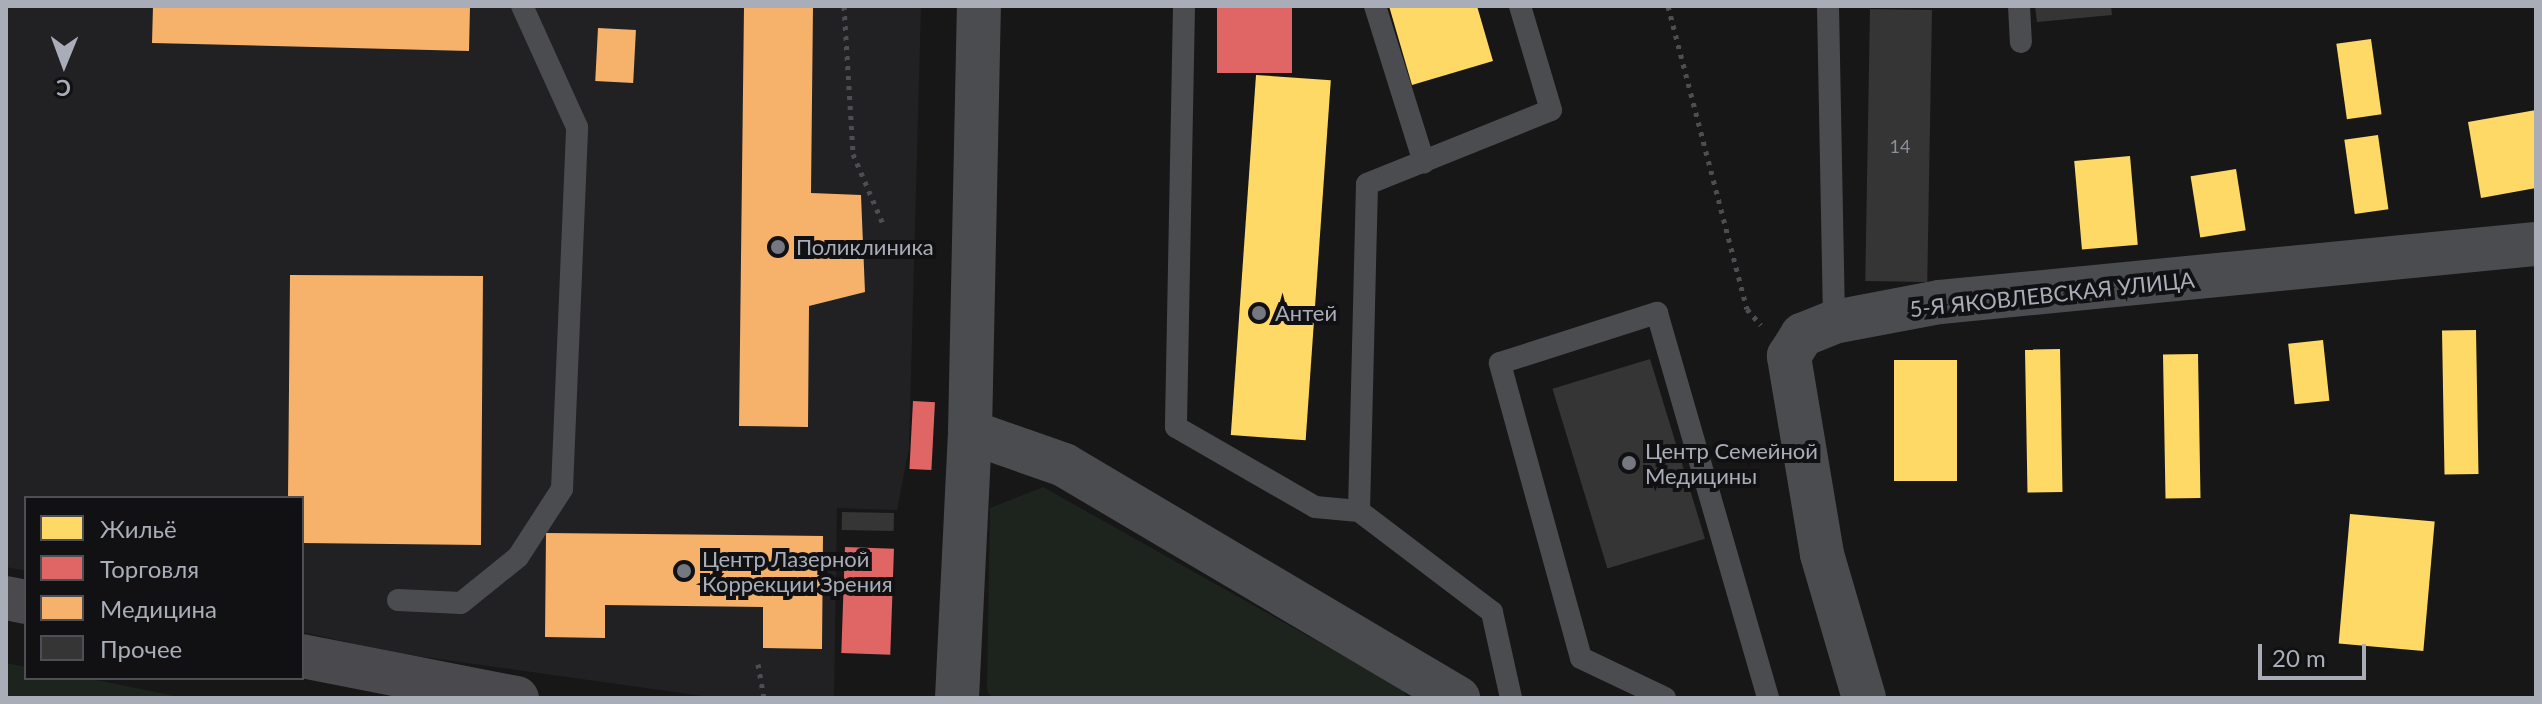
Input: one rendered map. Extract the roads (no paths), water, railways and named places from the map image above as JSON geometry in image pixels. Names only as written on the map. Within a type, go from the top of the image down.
[{"type":"street","points":[[957,698],[970,432],[979,6]]},
{"type":"street","name":"5-Я ЯКОВЛЕВСКАЯ УЛИЦА","points":[[1864,698],[1822,554],[1789,356],[1802,335],[1834,322],[1940,302],[2536,244]]},
{"type":"street","points":[[970,432],[1064,465],[1458,698]]},
{"type":"street","points":[[304,656],[517,698]]},
{"type":"lane","points":[[398,600],[461,603],[518,557],[562,489],[577,127],[522,6]]},
{"type":"lane","points":[[1184,6],[1176,427],[1315,507],[1359,511],[1492,612],[1511,698]]},
{"type":"lane","points":[[1375,6],[1424,162]]},
{"type":"lane","points":[[1359,511],[1367,184],[1551,110],[1520,6]]},
{"type":"lane","points":[[1828,6],[1834,322]]},
{"type":"lane","points":[[2019,6],[2021,42]]},
{"type":"lane","points":[[1665,698],[1581,658],[1500,363],[1657,313],[1768,698]]},
{"type":"place","name":"Поликлиника","points":[[778,247]]},
{"type":"place","name":"Антей","points":[[1259,313]]},
{"type":"place","name":"Центр Семейной Медицины","points":[[1629,463]]},
{"type":"place","name":"Центр Лазерной Коррекции Зрения","points":[[684,571]]}]
